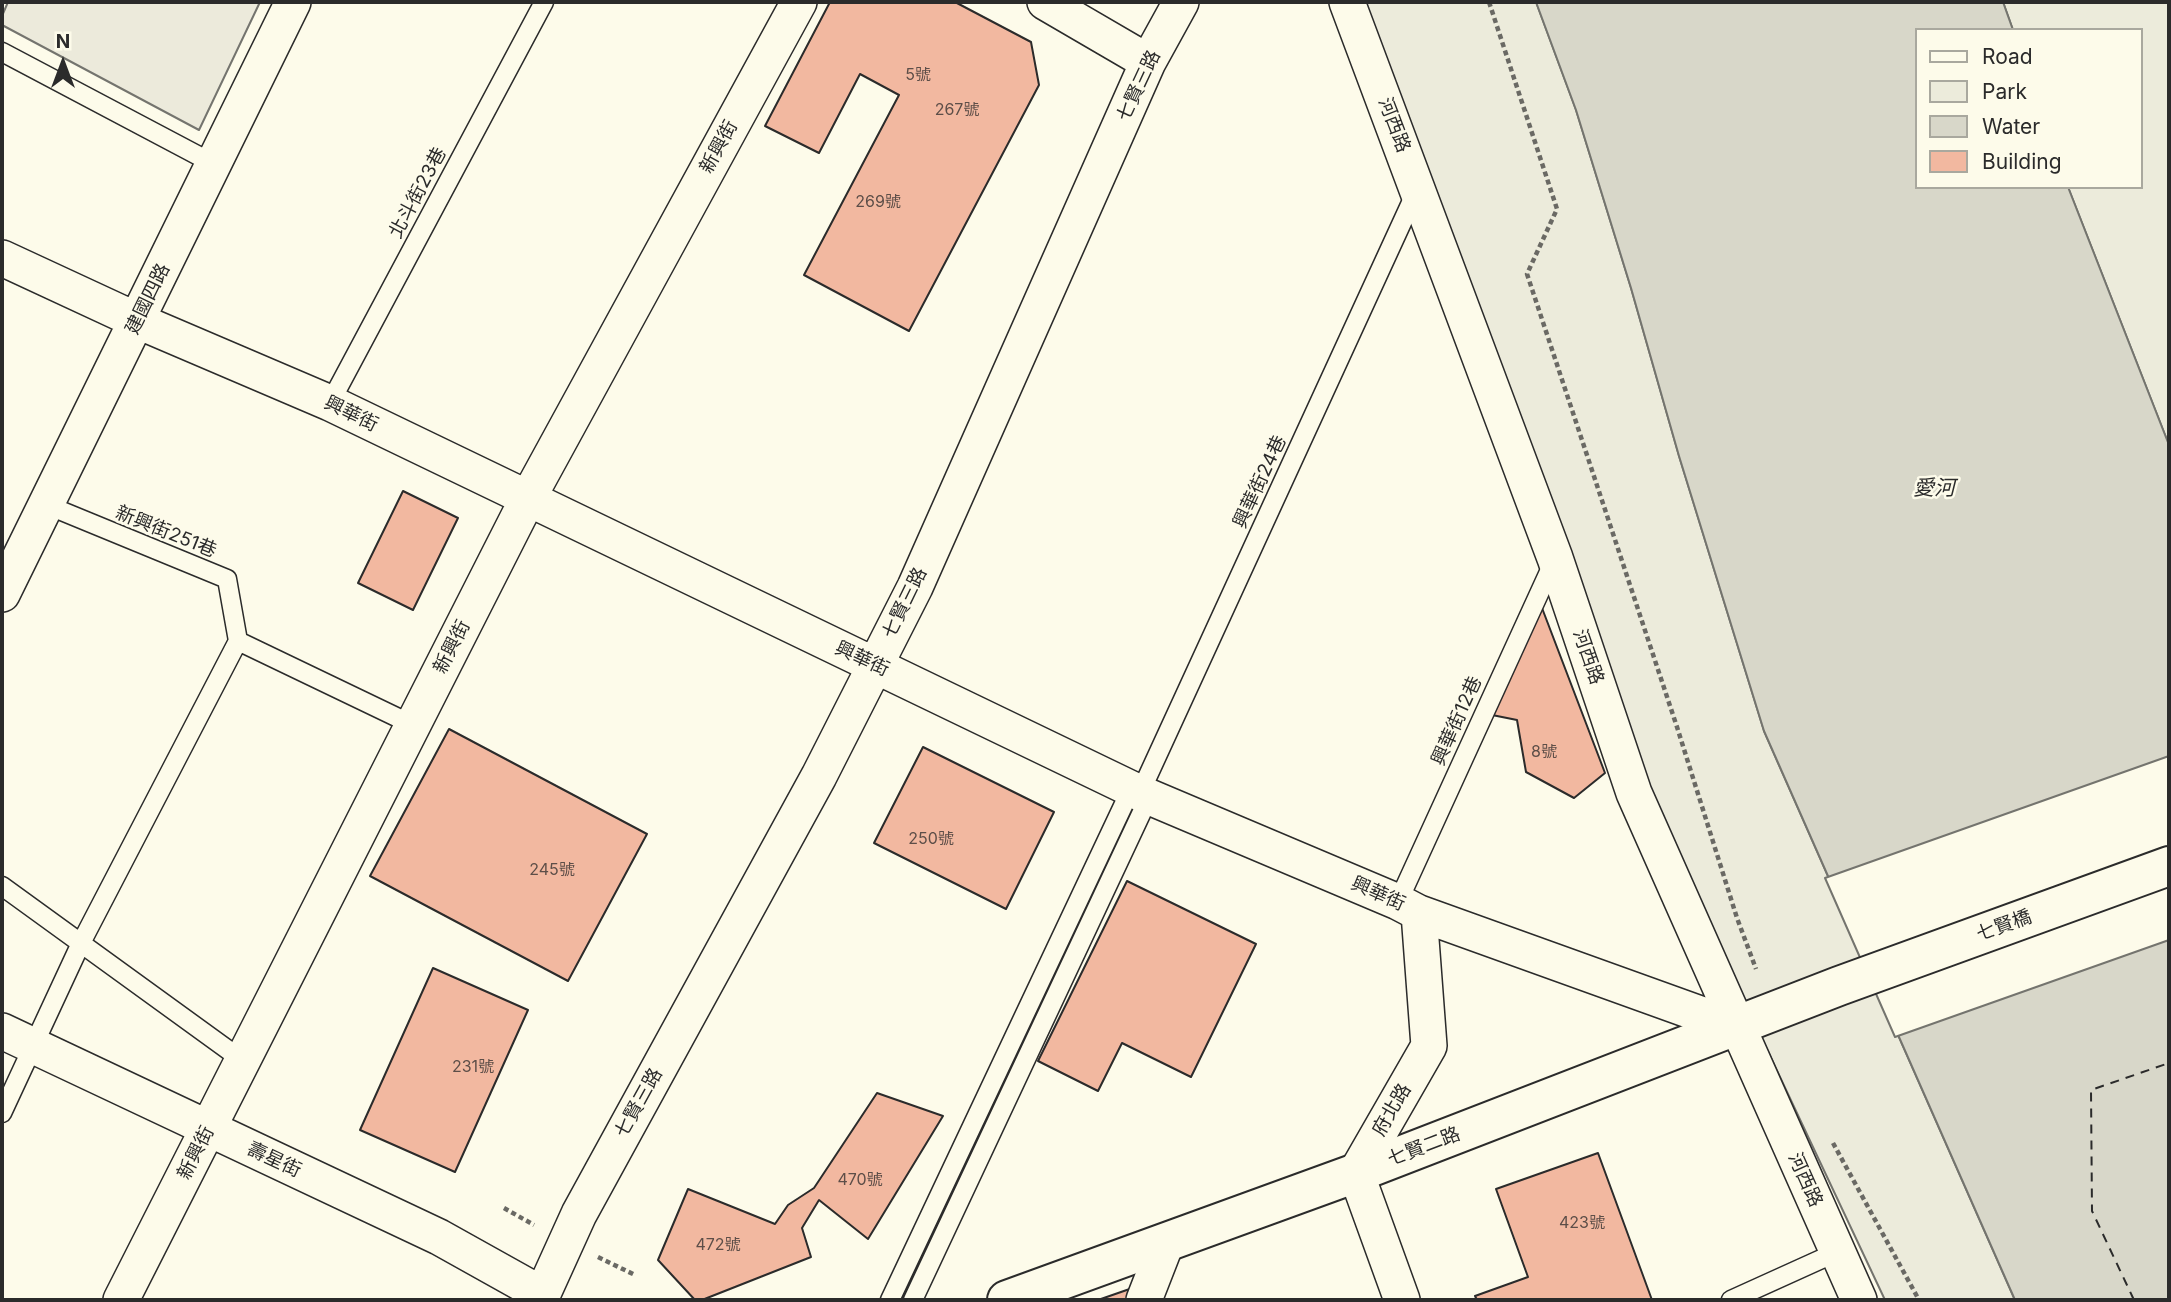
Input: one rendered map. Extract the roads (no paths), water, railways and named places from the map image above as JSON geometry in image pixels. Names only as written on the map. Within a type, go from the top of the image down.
[{"type":"street","name":"建國四路","points":[[2,594],[293,2]]},
{"type":"street","name":"新興街","points":[[121,1300],[527,500],[799,2]]},
{"type":"street","points":[[1045,2],[1149,62]]},
{"type":"street","name":"七賢三路","points":[[542,1298],[579,1214],[820,776],[915,587],[1149,62],[1181,2]]},
{"type":"street","name":"河西路","points":[[1347,2],[1555,558],[1634,793],[1859,1300]]},
{"type":"street","name":"興華街","points":[[2,258],[138,321],[330,403],[1140,793],[1409,907],[1736,1027]]},
{"type":"street","name":"七賢橋","points":[[1839,986],[2169,866]]},
{"type":"street","name":"府北路","points":[[1356,1173],[1429,1046],[1409,907]]},
{"type":"street","name":"七賢二路","points":[[1007,1300],[1356,1173],[1839,986]]},
{"type":"street","name":"壽星街","points":[[17,1039],[439,1237],[542,1298]]},
{"type":"street","points":[[1356,1173],[1402,1300]]},
{"type":"street","points":[[1144,1300],[1167,1241]]},
{"type":"lane","name":"北斗街23巷","points":[[330,403],[544,2]]},
{"type":"lane","points":[[2,52],[214,164]]},
{"type":"lane","name":"興華街24巷","points":[[1140,793],[1418,188]]},
{"type":"lane","name":"新興街251巷","points":[[47,505],[228,579],[238,641]]},
{"type":"lane","name":"興華街12巷","points":[[1409,907],[1555,558]]},
{"type":"lane","points":[[2,1113],[17,1039],[81,943],[238,641],[412,725]]},
{"type":"lane","points":[[890,1300],[1140,793]]},
{"type":"lane","points":[[913,1300],[1140,793]]},
{"type":"lane","points":[[2,886],[242,1060]]},
{"type":"lane","points":[[1731,1300],[1838,1252]]},
{"type":"water","name":"愛河","points":[[1536,2],[2003,2],[2012,28],[1916,28],[1916,189],[2069,189],[2169,445],[2169,1300],[2015,1300],[1764,731],[1576,110]]}]
